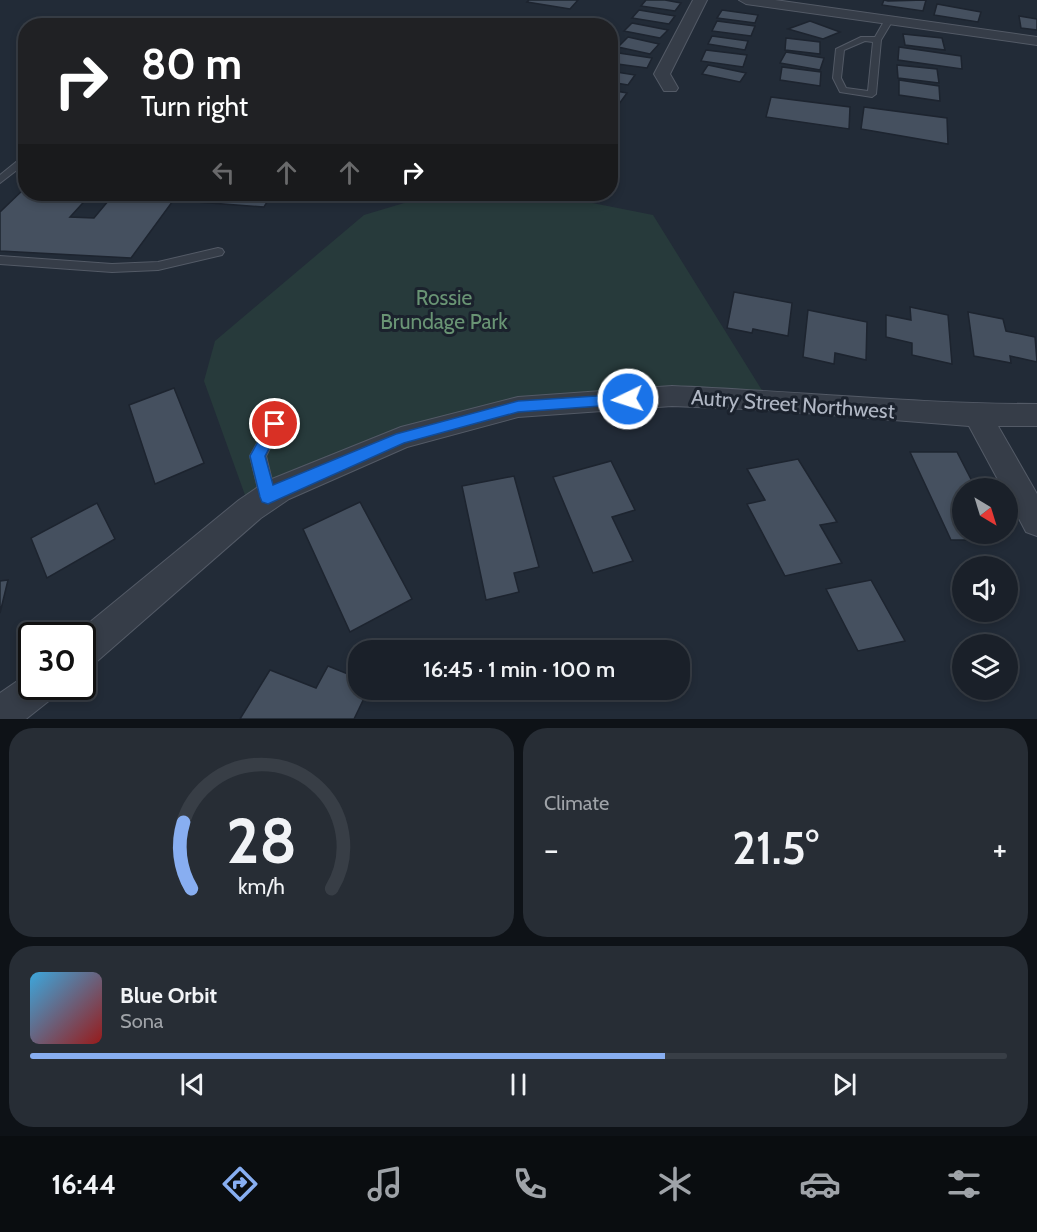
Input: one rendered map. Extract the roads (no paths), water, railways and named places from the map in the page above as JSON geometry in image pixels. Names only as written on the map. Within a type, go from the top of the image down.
[{"type":"street","points":[[670,88],[662,75],[700,0]]},
{"type":"street","points":[[746,0],[848,7],[889,20],[1037,41]]},
{"type":"street","name":"Autry Street Northwest","points":[[96,639],[250,509],[278,490],[401,438],[518,407],[672,396],[768,400],[844,408],[978,416],[1037,415]]},
{"type":"street","points":[[978,416],[1037,522]]},
{"type":"street","points":[[0,716],[20,700]]},
{"type":"lane","points":[[877,40],[864,39],[840,49],[837,78],[843,90],[872,94],[877,40],[889,20]]},
{"type":"lane","points":[[0,180],[18,164]]},
{"type":"lane","points":[[0,260],[112,268],[158,266],[218,252]]},
{"type":"lane","points":[[268,497],[258,456],[275,424]]},
{"type":"park label","name":"Rossie Brundage Park","points":[[444,309]]}]
